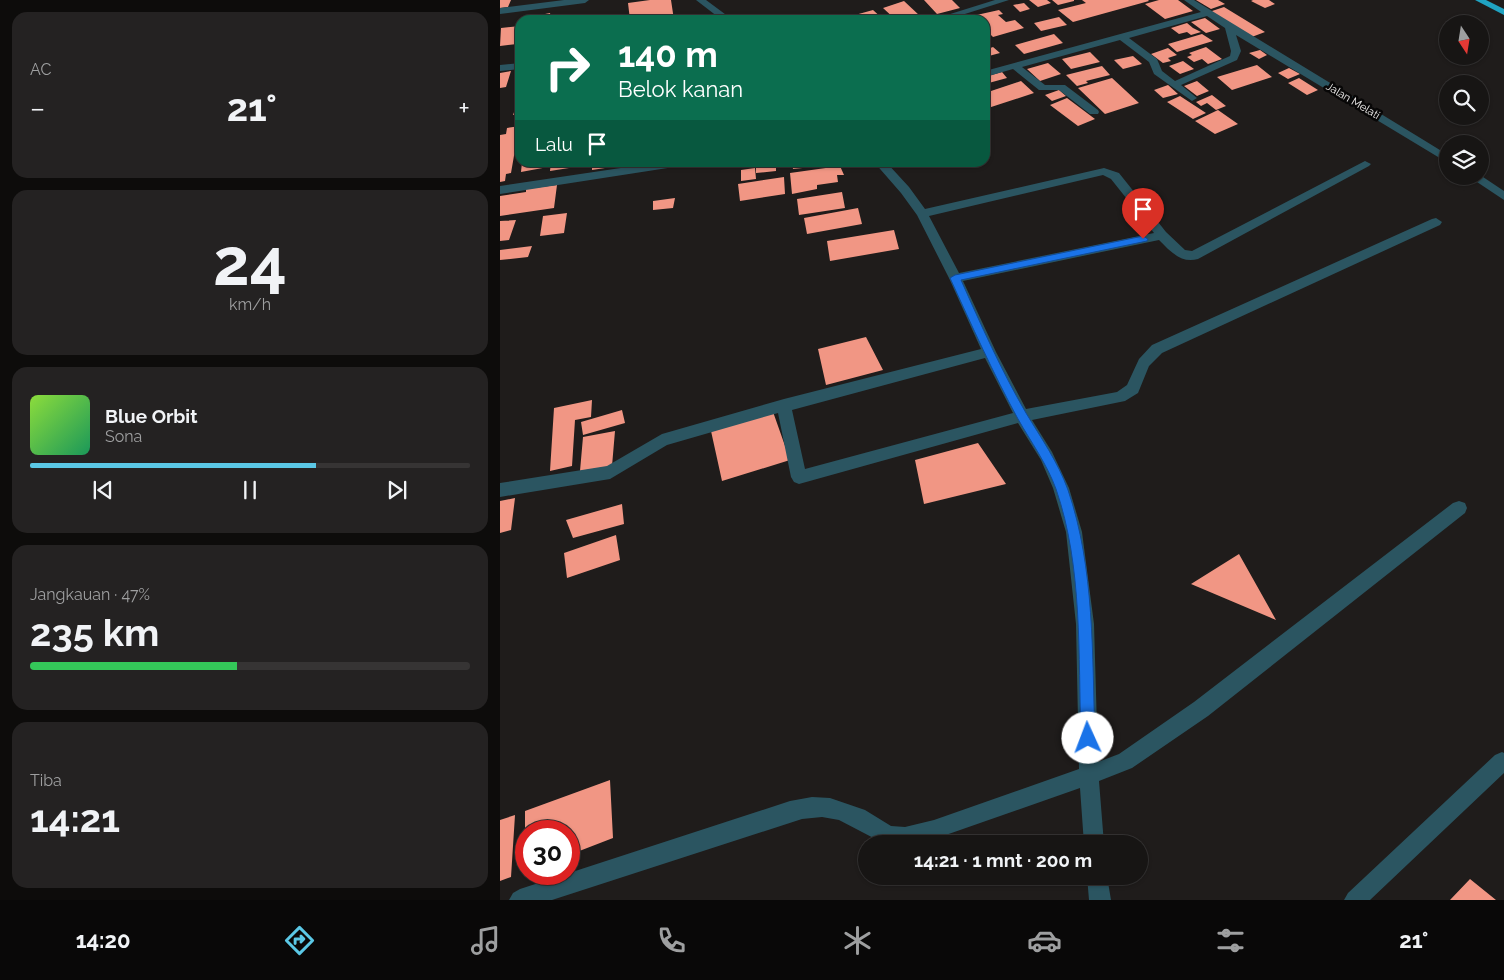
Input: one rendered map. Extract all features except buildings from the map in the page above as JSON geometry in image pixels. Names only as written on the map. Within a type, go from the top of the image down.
[{"type":"highway","points":[[1479,0],[1504,12]]},
{"type":"street","points":[[516,0],[520,9]]},
{"type":"street","points":[[500,11],[585,0]]},
{"type":"street","points":[[700,0],[721,15]]},
{"type":"street","points":[[953,15],[1005,0]]},
{"type":"street","name":"Jalan Melati","points":[[1188,0],[1256,45],[1346,96],[1439,154]]},
{"type":"street","points":[[990,73],[1208,13]]},
{"type":"street","points":[[1174,85],[1234,58],[1236,51],[1229,26]]},
{"type":"street","points":[[1121,36],[1154,61],[1157,72],[1192,98]]},
{"type":"street","points":[[500,68],[515,66]]},
{"type":"street","points":[[1015,66],[1043,88],[1060,87],[1094,112]]},
{"type":"street","points":[[922,214],[1104,171],[1115,176],[1162,235],[1181,254],[1194,256],[1365,164]]},
{"type":"street","points":[[500,190],[654,167]]},
{"type":"street","points":[[884,167],[905,190],[922,214],[955,278],[988,352],[1022,416],[1047,457],[1061,488],[1074,532],[1085,624],[1089,775],[1093,835]]},
{"type":"street","points":[[1487,185],[1504,196]]},
{"type":"street","points":[[784,406],[799,477],[1022,416],[1125,395],[1133,389],[1140,366],[1157,349],[1436,222]]},
{"type":"street","points":[[955,278],[1162,235]]},
{"type":"street","points":[[500,490],[610,472],[662,440],[988,352]]},
{"type":"street","points":[[520,900],[760,820],[810,806],[828,807],[856,816],[888,835],[896,837],[910,836],[934,830],[1125,761],[1201,709],[1459,508]]},
{"type":"street","points":[[1354,900],[1502,762]]},
{"type":"street","points":[[1098,885],[1100,900]]},
{"type":"route","points":[[1088,738],[1085,624],[1074,532],[1061,488],[1047,457],[1022,416],[988,352],[955,278],[1143,239]]}]
